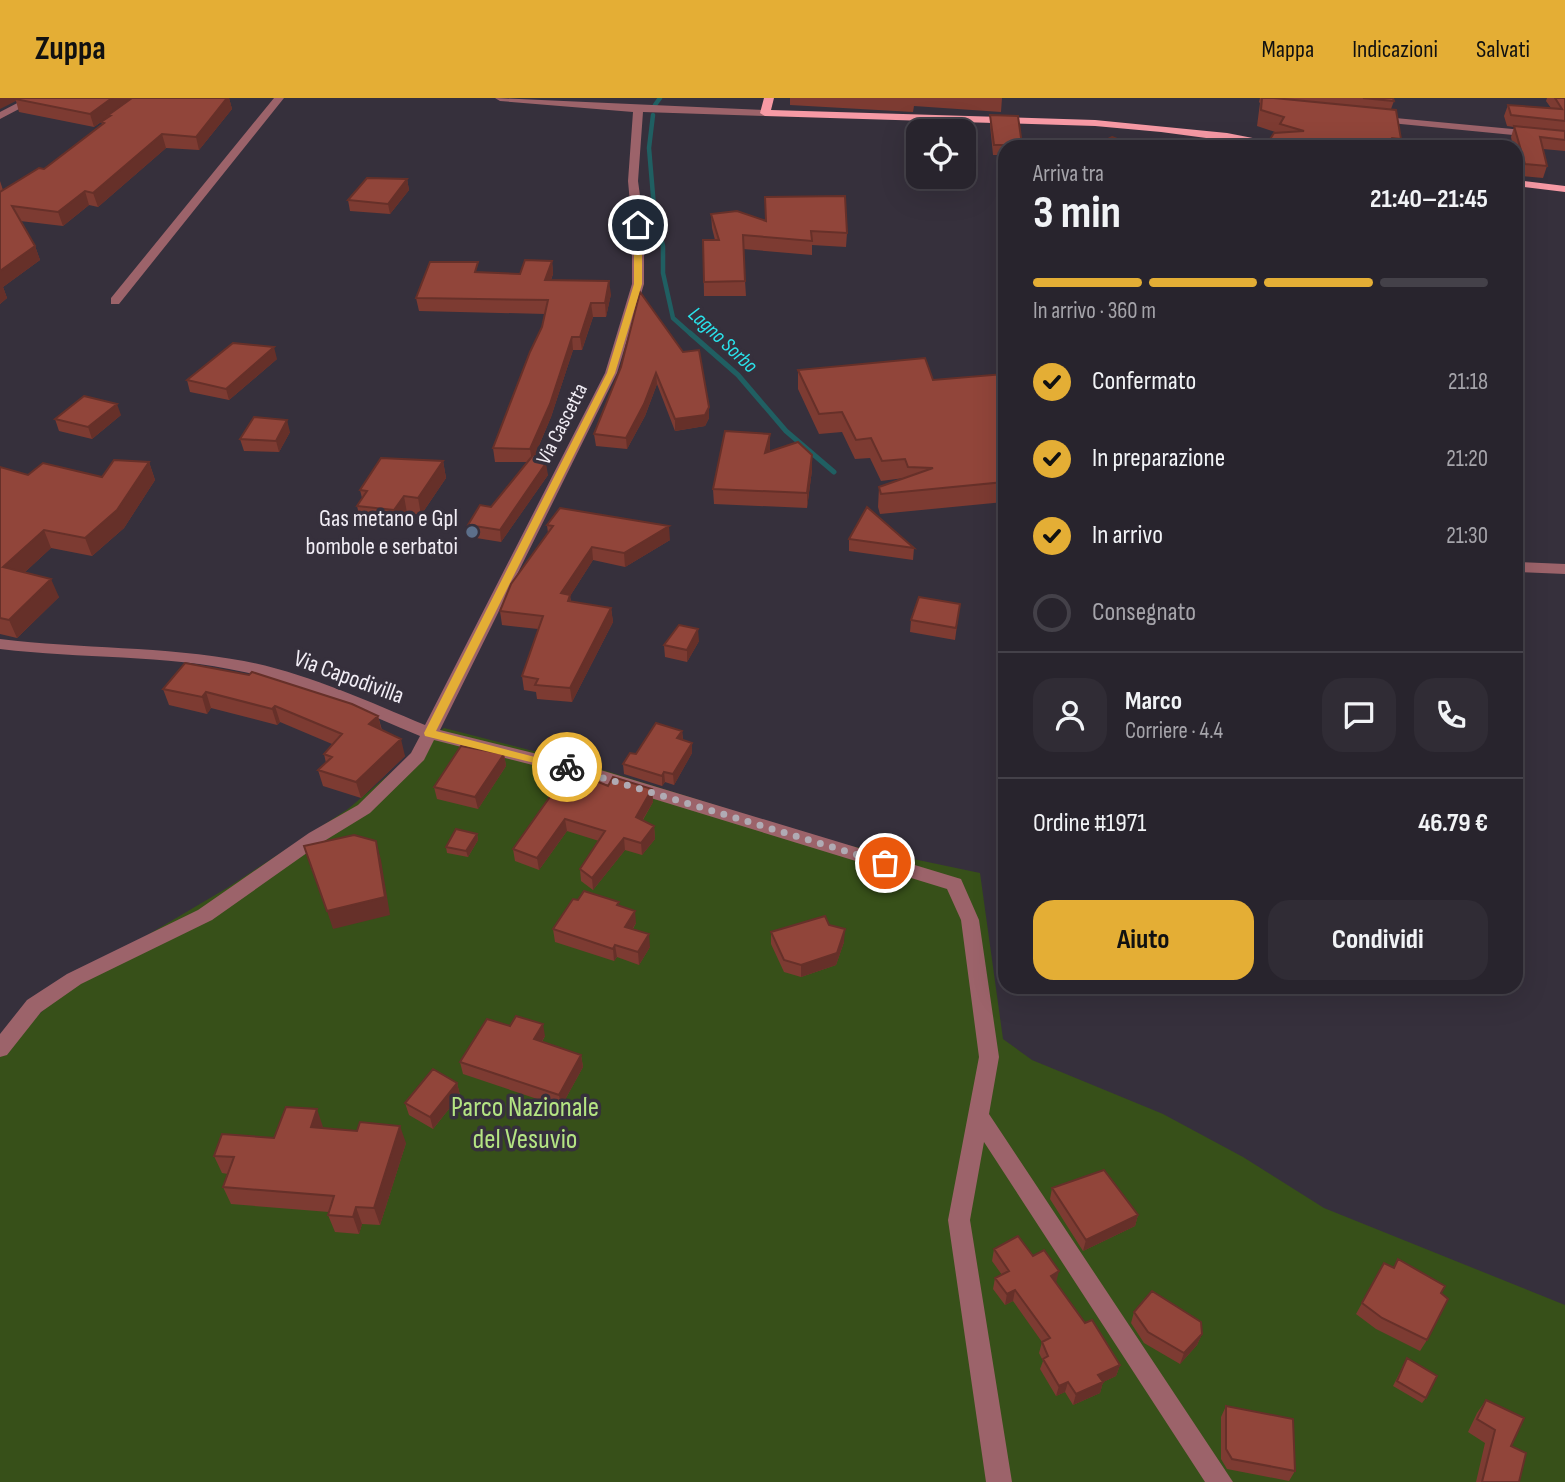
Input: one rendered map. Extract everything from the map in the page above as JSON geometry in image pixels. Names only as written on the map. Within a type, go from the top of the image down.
[{"type":"main road","points":[[769,98],[765,113],[1098,121],[1255,140]]},
{"type":"main road","points":[[1523,184],[1565,189]]},
{"type":"street","points":[[0,116],[36,98]]},
{"type":"street","points":[[115,301],[279,98]]},
{"type":"street","points":[[500,98],[638,109],[765,113]]},
{"type":"street","name":"Via Cascetta","points":[[0,1049],[34,1006],[74,979],[205,915],[315,838],[364,809],[418,756],[611,373],[638,284],[638,225],[633,181],[638,109]]},
{"type":"street","points":[[1356,117],[1565,137]]},
{"type":"street","points":[[1494,130],[1497,140]]},
{"type":"street","points":[[1523,567],[1565,569]]},
{"type":"street","name":"Via Capodivilla","points":[[0,644],[50,650],[185,658],[246,667],[328,692],[429,733],[594,774],[954,884],[970,920],[989,1057],[978,1115]]},
{"type":"street","points":[[978,1115],[959,1220],[999,1482]]},
{"type":"street","points":[[978,1115],[1220,1482]]},
{"type":"green space","name":"Parco Nazionale del Vesuvio","points":[[444,728],[587,765],[837,843],[980,873],[1003,1039],[1032,1060],[1163,1114],[1243,1157],[1324,1208],[1565,1305],[1565,1482],[0,1482],[0,1053],[78,976],[227,888],[348,809]]},
{"type":"building","points":[[16,98],[112,98],[90,114]]},
{"type":"building","points":[[132,98],[227,98],[196,137],[162,134],[93,193],[85,191],[58,212],[12,206],[35,246],[0,271],[0,192],[39,168],[44,169]]},
{"type":"building","points":[[1262,98],[1274,98],[1396,110],[1401,139],[1270,140],[1274,133],[1304,131],[1280,124],[1284,117],[1261,110]]},
{"type":"building","points":[[1363,98],[1393,98],[1394,101]]},
{"type":"building","points":[[1555,98],[1565,98],[1565,121],[1511,115],[1508,105],[1562,109]]},
{"type":"building","points":[[990,115],[1018,116],[1021,140],[998,140],[998,145],[994,145]]},
{"type":"building","points":[[1514,126],[1565,131],[1565,140],[1540,137],[1547,166],[1525,164],[1523,140],[1518,140]]},
{"type":"building","points":[[367,178],[407,179],[388,204],[348,200]]},
{"type":"building","points":[[845,196],[847,233],[811,231],[812,241],[743,235],[745,281],[704,282],[703,240],[719,240],[711,214],[737,211],[766,221],[765,197]]},
{"type":"building","points":[[525,260],[552,261],[545,280],[609,281],[605,303],[591,303],[580,337],[572,337],[550,404],[530,449],[493,448],[542,327],[548,300],[416,298],[430,262],[478,262],[475,272],[520,274]]},
{"type":"building","points":[[640,292],[683,352],[699,350],[709,407],[705,415],[675,419],[656,373],[626,438],[594,434],[621,367]]},
{"type":"building","points":[[233,343],[274,347],[226,389],[187,380]]},
{"type":"building","points":[[925,358],[933,380],[998,375],[998,483],[881,494],[879,487],[933,468],[908,467],[905,459],[882,461],[871,438],[856,440],[842,412],[819,414],[798,370]]},
{"type":"building","points":[[84,396],[117,404],[88,427],[55,419]]},
{"type":"building","points":[[254,417],[287,420],[276,441],[240,439]]},
{"type":"building","points":[[725,431],[770,434],[765,453],[798,442],[812,455],[807,493],[713,489]]},
{"type":"building","points":[[534,454],[546,463],[500,530],[468,525],[480,505],[491,507]]},
{"type":"building","points":[[381,458],[443,461],[418,498],[404,496],[394,510],[357,506],[367,491],[360,490]]},
{"type":"building","points":[[114,460],[149,462],[117,510],[85,538],[44,530],[3,567],[51,579],[9,620],[0,618],[0,467],[28,475],[43,463],[102,477]]},
{"type":"building","points":[[867,507],[914,548],[849,539]]},
{"type":"building","points":[[560,508],[669,526],[624,553],[592,547],[561,593],[570,595],[568,601],[611,608],[570,688],[535,685],[538,679],[522,676],[543,616],[500,611],[511,584],[553,526],[547,525]]},
{"type":"building","points":[[919,597],[960,604],[956,628],[911,620]]},
{"type":"building","points":[[679,625],[698,629],[687,650],[664,645]]},
{"type":"building","points":[[185,663],[249,675],[252,672],[352,704],[378,716],[369,724],[401,739],[356,782],[318,770],[332,757],[324,754],[342,734],[275,706],[272,709],[206,692],[202,697],[163,689]]},
{"type":"building","points":[[656,723],[682,731],[677,738],[692,743],[673,774],[664,772],[662,776],[623,764],[630,753],[636,754]]},
{"type":"building","points":[[461,746],[504,754],[475,797],[434,787]]},
{"type":"building","points":[[569,770],[608,786],[613,777],[652,789],[636,817],[654,826],[641,843],[624,838],[592,878],[580,869],[605,831],[565,819],[537,858],[513,849]]},
{"type":"building","points":[[456,829],[477,834],[466,851],[446,847]]},
{"type":"building","points":[[354,835],[376,841],[385,897],[327,911],[304,846]]},
{"type":"building","points":[[584,891],[619,902],[617,905],[635,911],[625,927],[649,934],[638,952],[615,945],[613,949],[553,929],[573,899],[578,900]]},
{"type":"building","points":[[825,916],[829,925],[845,929],[837,953],[801,965],[784,960],[771,932]]},
{"type":"building","points":[[516,1016],[543,1024],[534,1039],[581,1055],[559,1095],[460,1062],[487,1019],[510,1026]]},
{"type":"building","points":[[433,1069],[457,1083],[430,1117],[405,1103]]},
{"type":"building","points":[[286,1107],[317,1109],[311,1127],[357,1131],[360,1122],[400,1126],[374,1208],[356,1207],[353,1217],[328,1215],[334,1196],[223,1187],[234,1157],[214,1156],[222,1134],[274,1138]]},
{"type":"building","points":[[1104,1170],[1138,1215],[1086,1240],[1052,1188]]},
{"type":"building","points":[[1018,1236],[1033,1256],[1044,1250],[1059,1271],[1051,1276],[1085,1323],[1092,1320],[1120,1365],[1098,1375],[1103,1382],[1076,1394],[1068,1382],[1059,1386],[1043,1359],[1048,1356],[1042,1342],[1050,1338],[1015,1290],[1007,1294],[995,1278],[1009,1271],[994,1249]]},
{"type":"building","points":[[1398,1259],[1445,1286],[1441,1293],[1448,1299],[1427,1340],[1382,1318],[1362,1303],[1384,1263],[1394,1268]]},
{"type":"building","points":[[1152,1291],[1201,1322],[1202,1334],[1184,1353],[1148,1332],[1134,1312]]},
{"type":"building","points":[[1407,1358],[1437,1376],[1426,1398],[1397,1381]]},
{"type":"building","points":[[1486,1400],[1524,1418],[1511,1446],[1526,1453],[1519,1482],[1482,1482],[1495,1430],[1477,1419]]},
{"type":"building","points":[[1226,1406],[1293,1419],[1295,1471],[1232,1459],[1226,1449]]},
{"type":"waterway","name":"Lagno Sorbo","points":[[655,105],[660,98]]},
{"type":"waterway","name":"Lagno Sorbo","points":[[653,115],[649,148],[654,207],[663,246],[663,273],[673,318],[692,335]]},
{"type":"waterway","name":"Lagno Sorbo","points":[[690,333],[738,375],[786,431],[834,472]]},
{"type":"way so far","points":[[567,767],[885,863]]},
{"type":"place","name":"Gas metano e Gpl bombole e serbatoi","points":[[472,532]]},
{"type":"route","points":[[567,767],[429,733],[590,420],[611,373],[638,284],[638,225]]}]
